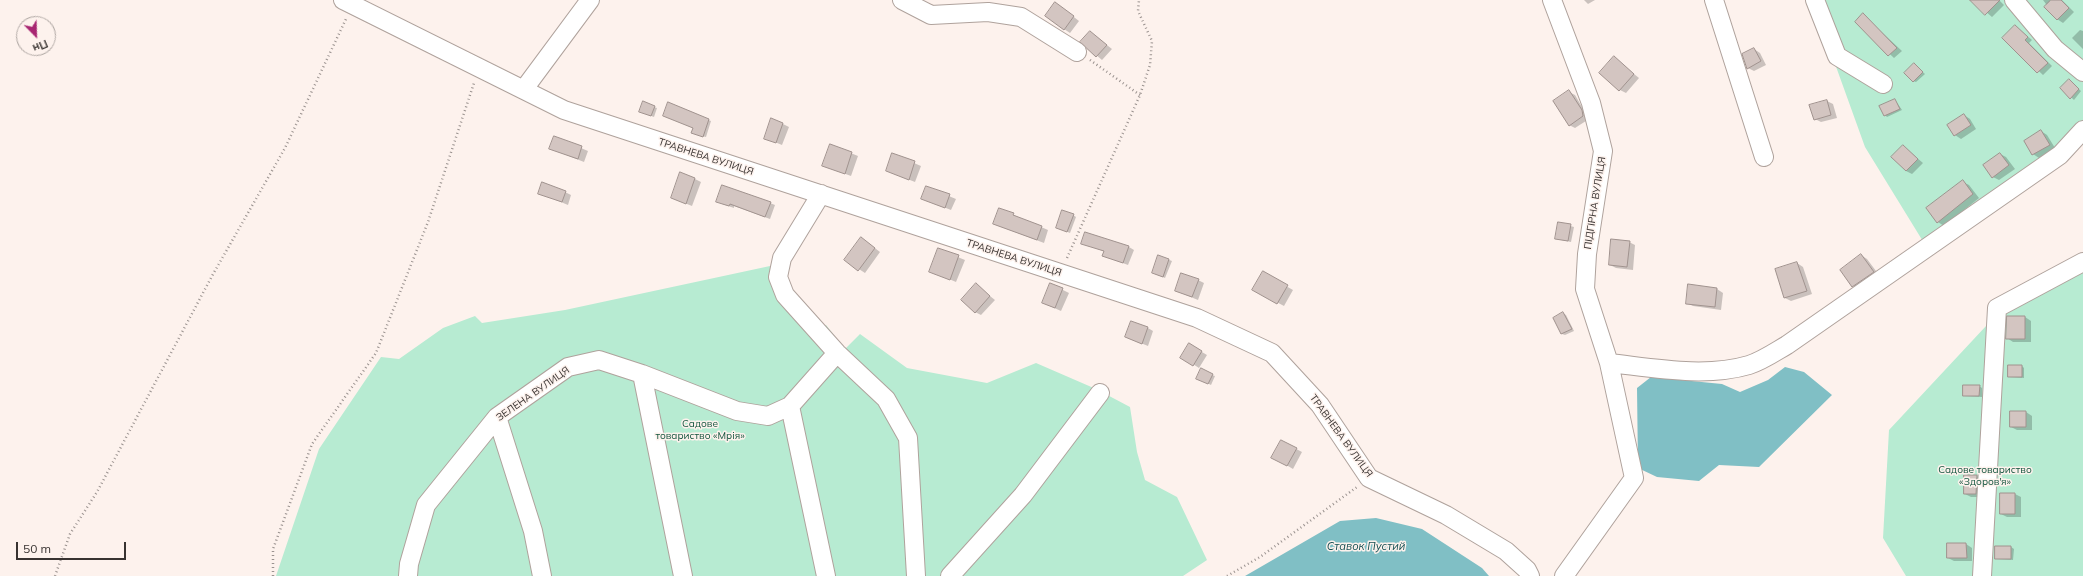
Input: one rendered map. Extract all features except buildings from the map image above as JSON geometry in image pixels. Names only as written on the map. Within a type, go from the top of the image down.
[{"type":"street","points":[[524,89],[590,0]]},
{"type":"street","points":[[902,0],[931,15],[988,12],[1021,17],[1077,52]]},
{"type":"street","name":"ПІДГІРНА ВУЛИЦЯ","points":[[1552,0],[1591,103],[1603,151],[1587,254],[1585,289],[1609,363],[1634,478],[1564,576]]},
{"type":"street","points":[[1714,0],[1764,157]]},
{"type":"street","points":[[1816,0],[1837,56],[1883,84]]},
{"type":"street","points":[[2014,0],[2055,50],[2083,72]]},
{"type":"street","name":"ТРАВНЕВА ВУЛИЦЯ","points":[[348,2],[479,69],[524,89],[564,110],[1197,318],[1272,353],[1320,405],[1369,478],[1446,515],[1506,551],[1527,570],[1530,576]]},
{"type":"street","points":[[1609,363],[1674,371],[1708,371],[1750,365],[1787,345],[2053,159],[2083,130]]},
{"type":"street","points":[[821,194],[782,258],[778,277],[785,295],[837,353],[886,399],[908,438],[916,576]]},
{"type":"street","points":[[1982,576],[1998,308],[2083,262]]},
{"type":"street","name":"ЗЕЛЕНА ВУЛИЦЯ","points":[[408,576],[409,564],[426,504],[497,417],[568,367],[599,360],[642,374],[737,411],[768,416],[790,406],[837,353]]},
{"type":"street","points":[[642,374],[683,576]]},
{"type":"street","points":[[950,576],[1023,494],[1100,393]]},
{"type":"street","points":[[790,406],[826,576]]},
{"type":"street","points":[[497,417],[533,532],[542,576]]},
{"type":"path","points":[[1060,273],[1140,95],[1150,65],[1152,41],[1138,11],[1139,0]]},
{"type":"path","points":[[55,576],[70,534],[96,492],[215,270],[285,148],[348,2]]},
{"type":"path","points":[[1077,52],[1140,95]]},
{"type":"path","points":[[273,576],[273,549],[312,444],[376,353],[428,222],[479,69]]},
{"type":"path","points":[[1227,576],[1260,557],[1369,478]]},
{"type":"green space","points":[[1812,0],[2083,0],[2083,130],[1924,243],[1865,147]]},
{"type":"green space","name":"Садове товариство «Здоров'я»","points":[[2083,260],[2083,576],[1906,576],[1883,538],[1889,430],[2000,311]]},
{"type":"green space","name":"Садове товариство «Мрія»","points":[[770,266],[777,293],[812,335],[826,325],[845,349],[860,334],[907,368],[987,383],[1036,363],[1096,389],[1130,407],[1137,452],[1145,480],[1177,497],[1207,560],[1183,576],[276,576],[319,449],[381,357],[399,359],[443,328],[475,316],[482,323],[565,310]]},
{"type":"water","points":[[1785,367],[1804,372],[1832,395],[1759,467],[1719,465],[1699,481],[1657,477],[1638,468],[1637,388],[1651,377],[1722,384],[1740,392],[1768,380]]},
{"type":"water","name":"Ставок Пустий","points":[[1376,518],[1422,529],[1482,568],[1489,576],[1245,576],[1340,521]]}]
